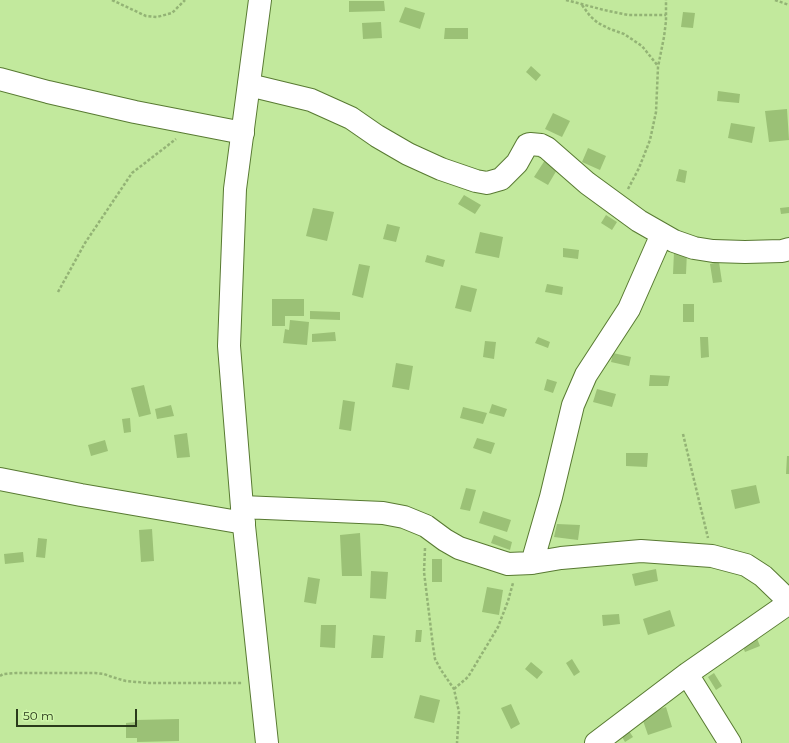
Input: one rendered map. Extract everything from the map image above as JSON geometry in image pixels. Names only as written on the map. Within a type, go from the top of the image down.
[{"type":"street","points":[[260,0],[235,189],[229,346],[243,515],[267,743]]},
{"type":"street","points":[[0,79],[48,92],[135,112],[243,133]]},
{"type":"street","points":[[249,85],[311,100],[350,118],[408,154],[441,169],[476,181],[486,183],[501,179],[517,164],[527,145],[541,145],[547,148],[587,183],[639,221],[674,241],[688,246],[713,251],[745,252],[789,249]]},
{"type":"street","points":[[525,564],[551,497],[573,405],[586,375],[629,309],[662,234]]},
{"type":"street","points":[[0,479],[81,495],[243,515],[383,513],[404,517],[426,526],[459,548],[508,564],[525,564],[561,558],[641,551],[712,556],[746,565],[763,576],[789,602],[687,674],[596,743]]},
{"type":"street","points":[[687,674],[730,743]]},
{"type":"path","points":[[112,0],[146,16],[157,16],[172,13],[185,0]]},
{"type":"path","points":[[566,0],[628,15],[666,15]]},
{"type":"path","points":[[775,0],[789,5]]},
{"type":"path","points":[[619,206],[639,168],[650,140],[656,112],[658,66],[664,37],[667,1]]},
{"type":"path","points":[[582,4],[590,16],[598,23],[624,34],[642,46],[658,66]]},
{"type":"path","points":[[58,292],[85,243],[132,173],[194,124]]},
{"type":"path","points":[[683,434],[691,471],[703,511],[712,556]]},
{"type":"path","points":[[426,526],[424,572],[433,646],[435,659],[454,689],[459,712],[457,743]]},
{"type":"path","points":[[454,689],[468,677],[498,627],[525,564]]},
{"type":"path","points":[[0,676],[3,674],[16,673],[95,673],[104,674],[112,678],[126,681],[148,683],[230,682],[261,684]]},
{"type":"building","points":[[349,1],[384,1],[385,11],[349,12]]},
{"type":"building","points":[[405,7],[425,13],[420,29],[399,22]]},
{"type":"building","points":[[683,12],[695,13],[693,28],[681,27]]},
{"type":"building","points":[[381,22],[382,38],[363,39],[362,23]]},
{"type":"building","points":[[445,28],[468,28],[468,39],[444,39]]},
{"type":"building","points":[[531,66],[541,75],[536,81],[526,72]]},
{"type":"building","points":[[718,91],[740,94],[739,103],[717,101]]},
{"type":"building","points":[[787,109],[789,140],[769,142],[765,111]]},
{"type":"building","points":[[553,113],[570,121],[562,137],[545,129]]},
{"type":"building","points":[[731,123],[755,127],[752,143],[728,138]]},
{"type":"building","points":[[588,148],[606,156],[600,170],[582,162]]},
{"type":"building","points":[[545,160],[558,168],[548,185],[534,177]]},
{"type":"building","points":[[679,169],[687,171],[685,183],[676,181]]},
{"type":"building","points":[[464,195],[481,205],[475,214],[458,204]]},
{"type":"building","points":[[789,207],[789,213],[781,214],[780,208]]},
{"type":"building","points":[[313,208],[334,212],[327,241],[306,236]]},
{"type":"building","points":[[606,215],[617,222],[612,230],[601,223]]},
{"type":"building","points":[[387,224],[400,227],[396,242],[383,239]]},
{"type":"building","points":[[480,232],[503,237],[499,258],[475,253]]},
{"type":"building","points":[[563,248],[579,250],[578,259],[563,257]]},
{"type":"building","points":[[674,252],[687,252],[686,274],[673,274]]},
{"type":"building","points":[[427,255],[445,260],[443,267],[425,262]]},
{"type":"building","points":[[719,262],[722,282],[713,283],[710,264]]},
{"type":"building","points":[[359,264],[370,266],[363,298],[352,295]]},
{"type":"building","points":[[547,284],[563,287],[562,295],[545,292]]},
{"type":"building","points":[[461,285],[477,289],[471,312],[455,308]]},
{"type":"building","points":[[272,299],[304,299],[304,316],[285,316],[285,326],[272,326]]},
{"type":"building","points":[[683,304],[694,304],[694,322],[683,322]]},
{"type":"building","points":[[310,311],[340,312],[340,320],[310,319]]},
{"type":"building","points":[[290,320],[309,322],[307,345],[283,343],[285,329],[289,330]]},
{"type":"building","points":[[335,332],[336,341],[312,342],[312,334]]},
{"type":"building","points":[[538,337],[550,342],[548,348],[535,343]]},
{"type":"building","points":[[700,337],[708,337],[709,357],[701,358]]},
{"type":"building","points":[[485,341],[496,342],[494,359],[483,357]]},
{"type":"building","points":[[613,353],[631,357],[629,366],[611,362]]},
{"type":"building","points":[[396,363],[413,366],[409,390],[392,387]]},
{"type":"building","points":[[650,375],[670,376],[668,386],[649,386]]},
{"type":"building","points":[[547,379],[557,382],[553,393],[544,390]]},
{"type":"building","points":[[144,385],[151,414],[139,417],[131,388]]},
{"type":"building","points":[[597,389],[616,394],[612,407],[593,402]]},
{"type":"building","points":[[343,400],[355,402],[351,431],[339,429]]},
{"type":"building","points":[[492,404],[507,409],[504,417],[489,413]]},
{"type":"building","points":[[171,405],[174,416],[157,419],[155,409]]},
{"type":"building","points":[[463,407],[487,413],[483,424],[460,418]]},
{"type":"building","points":[[130,418],[131,432],[124,433],[122,419]]},
{"type":"building","points":[[187,433],[190,457],[177,458],[174,435]]},
{"type":"building","points":[[477,438],[495,443],[491,454],[473,448]]},
{"type":"building","points":[[105,440],[108,451],[91,456],[88,445]]},
{"type":"building","points":[[626,453],[648,453],[647,467],[626,466]]},
{"type":"building","points":[[787,456],[789,456],[789,474],[786,474]]},
{"type":"building","points":[[756,485],[760,503],[735,509],[731,490]]},
{"type":"building","points":[[466,488],[476,490],[470,511],[460,509]]},
{"type":"building","points":[[483,511],[511,520],[507,532],[479,523]]},
{"type":"building","points":[[557,524],[580,525],[578,540],[554,537]]},
{"type":"building","points":[[152,529],[154,561],[141,562],[139,530]]},
{"type":"building","points":[[360,533],[362,576],[342,576],[340,535]]},
{"type":"building","points":[[494,535],[512,542],[510,550],[491,543]]},
{"type":"building","points":[[38,538],[47,539],[45,558],[36,557]]},
{"type":"building","points":[[23,552],[24,562],[5,564],[4,554]]},
{"type":"building","points":[[432,559],[442,559],[442,582],[432,582]]},
{"type":"building","points":[[656,569],[658,581],[635,586],[632,574]]},
{"type":"building","points":[[371,571],[388,572],[386,599],[370,598]]},
{"type":"building","points":[[308,577],[320,579],[316,604],[304,602]]},
{"type":"building","points":[[487,587],[503,590],[499,615],[482,612]]},
{"type":"building","points":[[670,610],[675,626],[648,635],[643,619]]},
{"type":"building","points":[[619,614],[620,624],[603,626],[602,615]]},
{"type":"building","points":[[321,625],[336,625],[335,648],[320,647]]},
{"type":"building","points":[[416,630],[422,630],[421,642],[415,642]]},
{"type":"building","points":[[373,635],[385,636],[383,658],[371,658]]},
{"type":"building","points":[[756,636],[760,646],[745,652],[741,642]]},
{"type":"building","points":[[572,659],[580,672],[574,676],[566,663]]},
{"type":"building","points":[[531,662],[543,672],[537,679],[525,669]]},
{"type":"building","points":[[714,673],[722,686],[716,690],[708,677]]},
{"type":"building","points":[[420,695],[440,700],[434,723],[414,718]]},
{"type":"building","points":[[511,704],[520,724],[511,729],[501,708]]},
{"type":"building","points":[[666,707],[672,727],[648,735],[641,715]]},
{"type":"building","points":[[179,719],[179,741],[137,742],[137,738],[126,738],[126,723],[136,722],[136,720]]},
{"type":"building","points":[[629,731],[633,737],[625,742],[621,735]]}]
